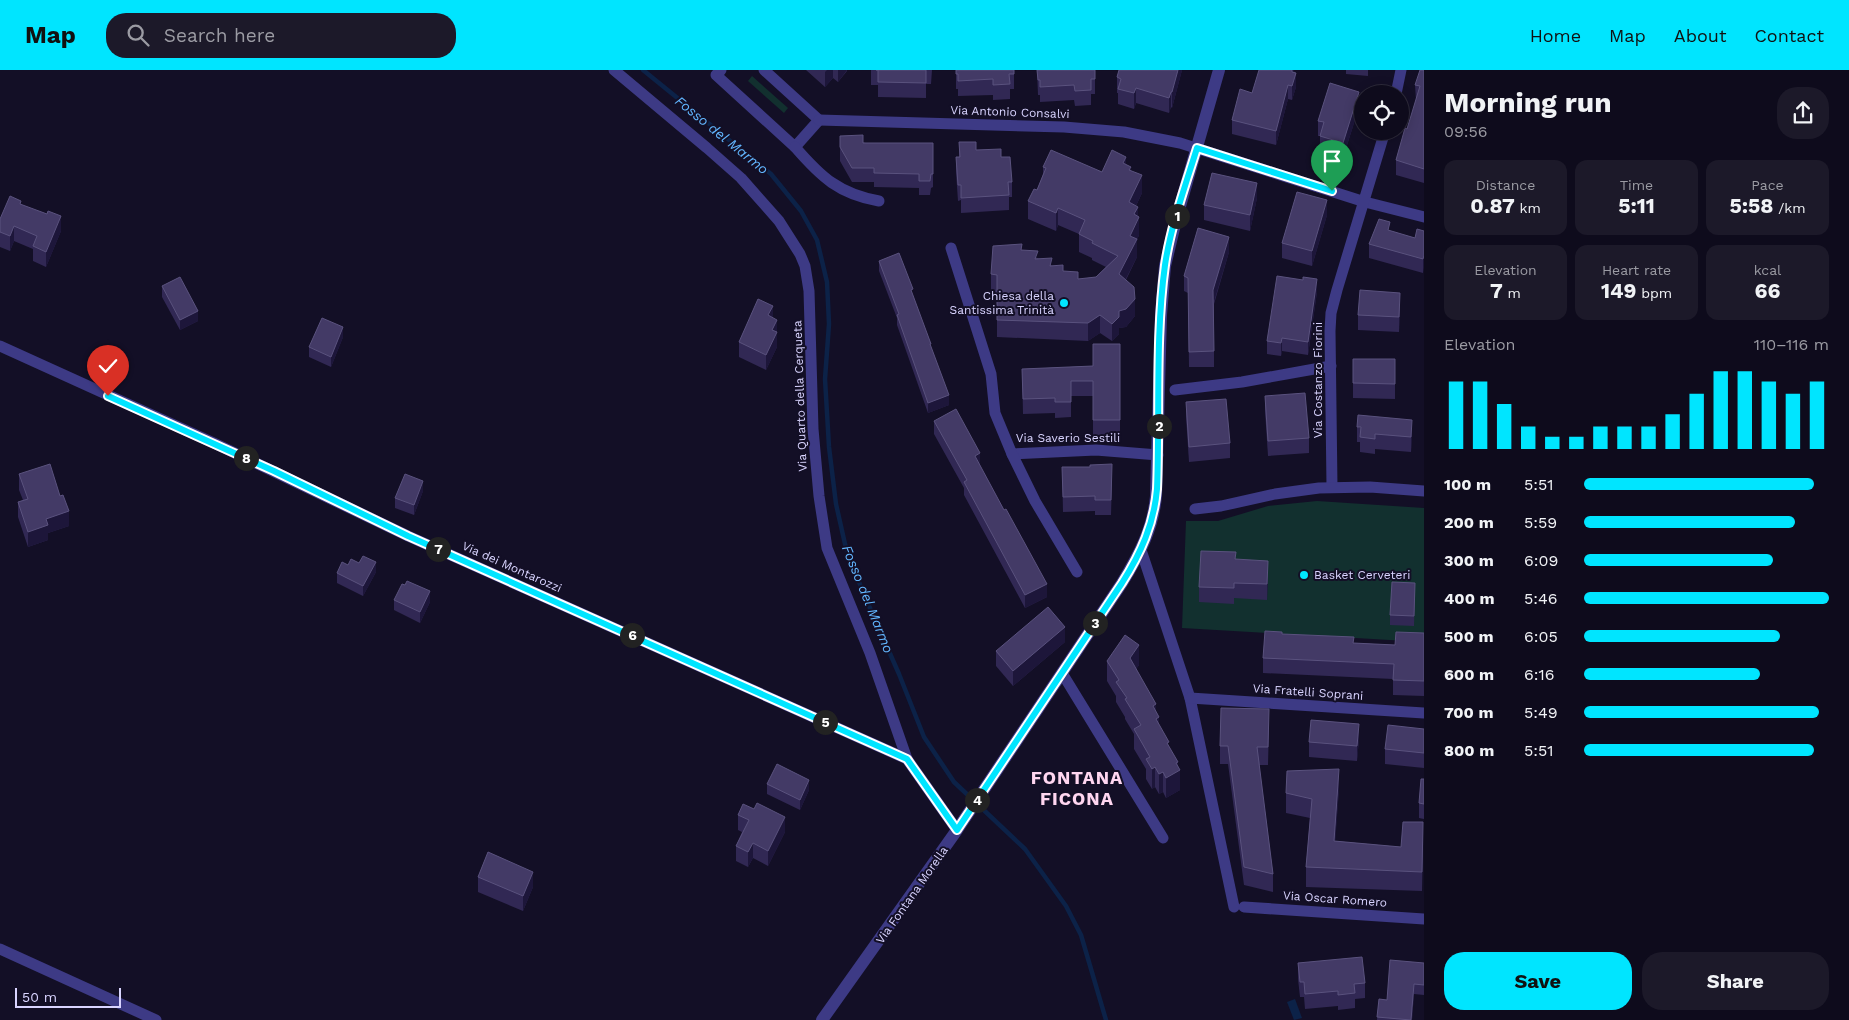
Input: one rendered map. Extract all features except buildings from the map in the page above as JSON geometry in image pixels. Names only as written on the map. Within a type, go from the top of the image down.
[{"type":"street","name":"Via Quarto della Cerqueta","points":[[614,70],[741,178],[780,221],[800,254],[806,272],[809,291],[812,429],[819,496],[830,557],[870,653],[907,759],[957,830]]},
{"type":"street","points":[[764,70],[820,120],[795,147]]},
{"type":"street","name":"Via Fontana Morella","points":[[822,1020],[957,830],[1122,583],[1141,550],[1155,510],[1161,315],[1165,266],[1174,226],[1218,70]]},
{"type":"street","points":[[1398,85],[1401,70]]},
{"type":"street","points":[[716,72],[833,185],[850,194],[879,201]]},
{"type":"street","name":"Via Antonio Consalvi","points":[[820,120],[1080,127],[1142,135],[1197,148],[1365,202],[1424,217]]},
{"type":"street","name":"Via Costanzo Fiorini","points":[[1332,488],[1330,331],[1333,305],[1382,140]]},
{"type":"street","name":"Via Saverio Sestili","points":[[951,248],[991,374],[995,413],[1012,454],[1096,450],[1158,455]]},
{"type":"street","name":"Via dei Montarozzi","points":[[0,346],[245,458],[400,533],[907,759]]},
{"type":"street","points":[[1175,390],[1242,382],[1331,366]]},
{"type":"street","points":[[1012,454],[1035,500],[1077,572]]},
{"type":"street","points":[[1195,509],[1221,506],[1276,494],[1332,488],[1424,491]]},
{"type":"street","points":[[1141,550],[1190,698]]},
{"type":"street","points":[[1062,673],[1163,838]]},
{"type":"street","name":"Via Fratelli Soprani","points":[[1190,698],[1424,713]]},
{"type":"street","name":"Via Oscar Romero","points":[[1190,698],[1239,907],[1424,919]]},
{"type":"street","points":[[0,948],[156,1020]]},
{"type":"green space","points":[[752,76],[788,108],[784,113],[748,81]]},
{"type":"green space","name":"Basket Cerveteri","points":[[1317,501],[1424,508],[1424,642],[1182,628],[1186,521],[1218,521],[1268,506]]},
{"type":"water","points":[[1295,999],[1302,1018],[1294,1020],[1287,1002]]},
{"type":"waterway","name":"Fosso del Marmo","points":[[643,70],[771,174],[801,211],[817,240],[827,282],[829,324],[825,379],[829,447],[836,504],[845,544],[862,590],[924,737],[954,782],[1025,849],[1066,906],[1081,935],[1106,1020]]},
{"type":"place","name":"Chiesa della Santissima Trinità","points":[[1064,303]]},
{"type":"place","name":"Basket Cerveteri","points":[[1304,575]]},
{"type":"district","name":"FONTANA FICONA","points":[[1077,788]]},
{"type":"route","points":[[108,396],[274,471],[408,536],[907,759],[957,830],[1122,583],[1136,560],[1149,530],[1155,510],[1157,489],[1161,315],[1165,266],[1197,148],[1332,191]]}]
